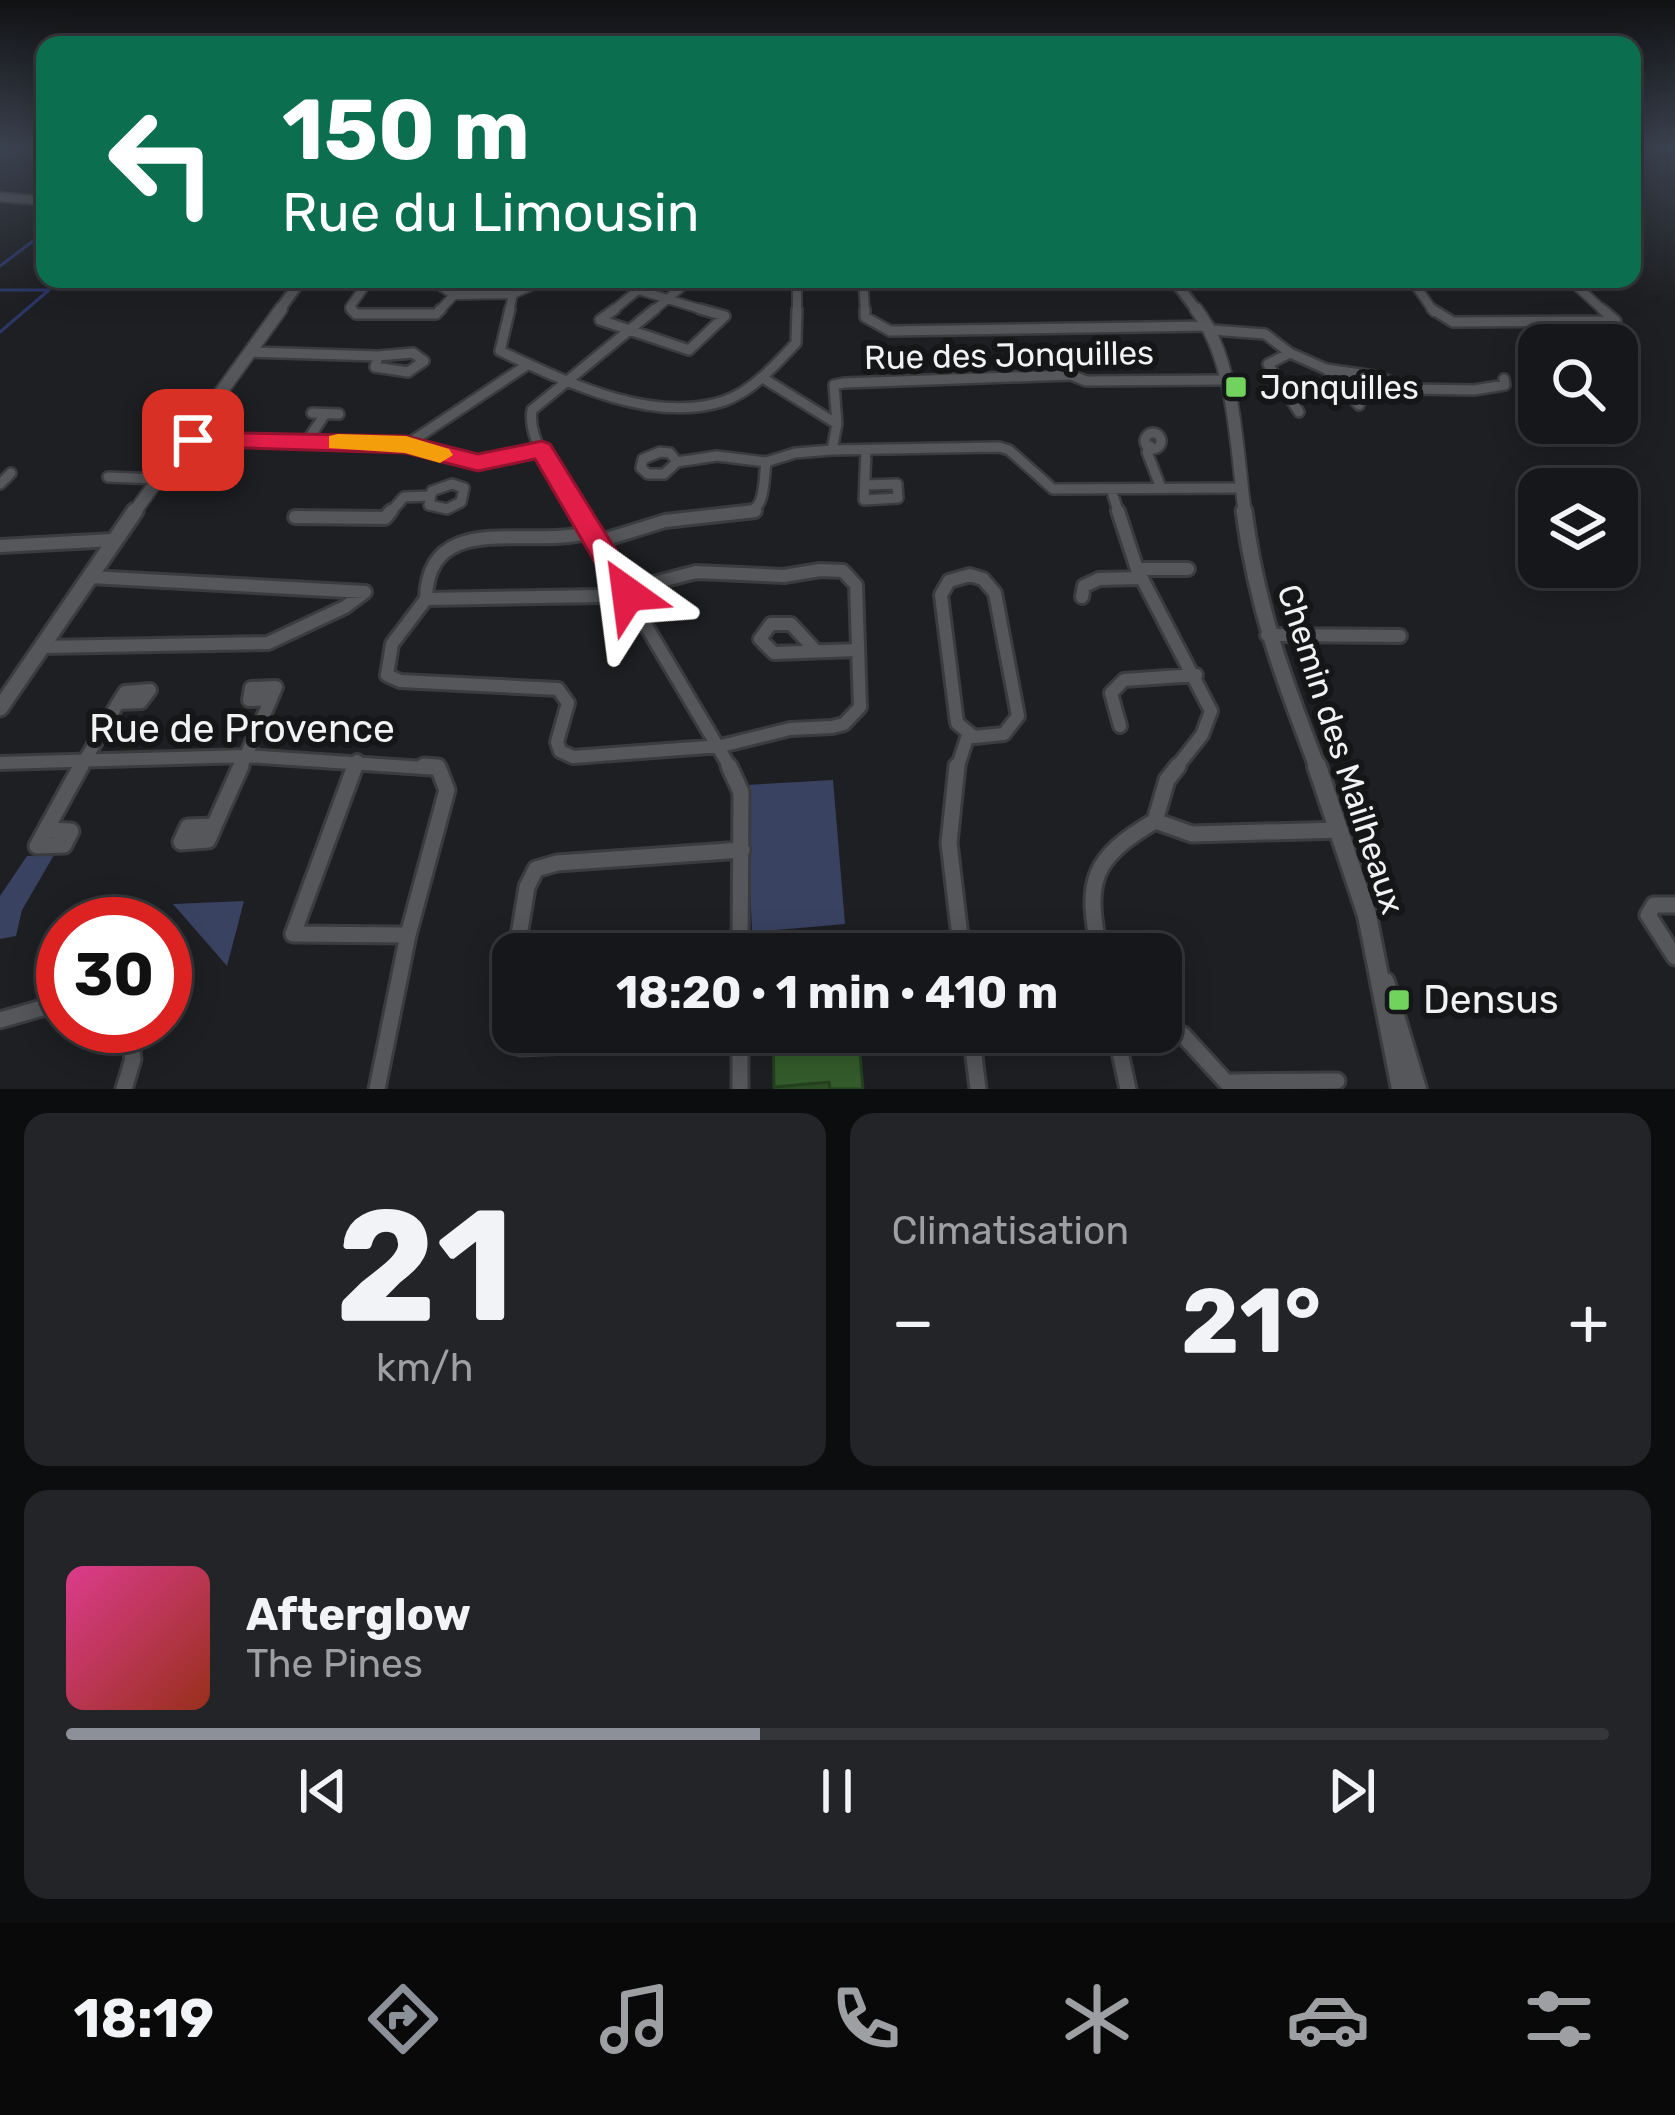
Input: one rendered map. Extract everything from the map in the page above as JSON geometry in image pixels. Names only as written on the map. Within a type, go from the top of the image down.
[{"type":"street","points":[[0,708],[296,288]]},
{"type":"street","points":[[364,288],[350,307],[356,314],[436,314],[454,295]]},
{"type":"street","points":[[444,288],[454,295],[513,294],[526,288]]},
{"type":"street","points":[[681,288],[532,410],[530,420],[542,450],[721,746],[741,792],[740,933]]},
{"type":"street","points":[[513,294],[500,351],[616,396],[664,406],[722,403],[764,377],[796,343],[796,288]]},
{"type":"street","points":[[863,288],[865,317],[890,331],[1211,328],[1265,334],[1290,353],[1326,369],[1422,390],[1493,388],[1505,385],[1504,379]]},
{"type":"street","name":"Chemin des Mailheaux","points":[[1180,288],[1211,328],[1242,488],[1253,581],[1267,635],[1340,830],[1417,1089]]},
{"type":"street","points":[[1418,288],[1438,315],[1453,322],[1616,321],[1579,288]]},
{"type":"street","points":[[638,290],[670,298],[725,316],[688,350],[600,320],[638,290]]},
{"type":"street","points":[[250,352],[413,353],[424,361],[411,371],[387,372],[376,367],[378,356]]},
{"type":"street","points":[[1290,353],[1268,364],[1299,412]]},
{"type":"street","points":[[406,445],[527,365]]},
{"type":"street","points":[[1326,369],[1359,405]]},
{"type":"street","name":"Rue des Jonquilles","points":[[837,424],[834,385],[844,383],[1071,376],[1086,381],[1224,380]]},
{"type":"street","points":[[764,377],[837,424],[832,450]]},
{"type":"street","points":[[312,413],[339,414]]},
{"type":"street","points":[[307,441],[325,414]]},
{"type":"street","points":[[186,440],[406,445],[473,461],[508,460],[542,450]]},
{"type":"street","points":[[1150,446],[1147,452],[1160,488]]},
{"type":"street","points":[[676,462],[717,457],[766,462],[795,453],[832,450],[999,447],[1009,450],[1053,489],[1242,488]]},
{"type":"street","points":[[865,485],[866,451]]},
{"type":"street","points":[[454,484],[473,461]]},
{"type":"street","points":[[426,599],[628,594],[666,578],[705,571],[770,580],[843,571],[856,585],[860,707],[844,724],[790,729],[721,746],[573,757],[560,751],[557,742],[568,703],[558,689],[400,682],[387,675],[385,664],[394,639],[426,599],[439,551],[448,544],[594,537],[665,520],[753,513],[760,506],[766,462]]},
{"type":"street","points":[[0,484],[11,473]]},
{"type":"street","points":[[109,477],[157,479]]},
{"type":"street","points":[[295,517],[385,518],[404,497],[429,496],[436,488],[454,484],[464,488],[465,495],[452,508],[432,508],[429,496]]},
{"type":"street","points":[[1096,933],[1089,902],[1093,877],[1121,840],[1155,821],[1167,780],[1210,720],[1209,703],[1196,675],[1139,574],[1111,489]]},
{"type":"street","points":[[0,546],[114,540]]},
{"type":"street","points":[[1082,597],[1084,586],[1094,580],[1188,569]]},
{"type":"street","points":[[962,575],[983,579],[994,593],[1018,716],[1004,734],[968,735],[957,723],[941,595],[949,580],[962,575]]},
{"type":"street","points":[[42,647],[268,643],[345,608],[365,592],[90,578]]},
{"type":"street","points":[[1267,635],[1400,636]]},
{"type":"street","points":[[816,651],[857,650]]},
{"type":"street","points":[[1120,726],[1111,693],[1124,680],[1196,675]]},
{"type":"street","points":[[215,826],[271,699]]},
{"type":"street","points":[[46,830],[117,704]]},
{"type":"street","points":[[959,933],[946,827],[951,782],[968,735]]},
{"type":"street","name":"Rue de Provence","points":[[0,763],[246,756],[438,767],[447,790],[409,935],[377,1089]]},
{"type":"street","points":[[357,761],[293,934],[409,935]]},
{"type":"street","points":[[1155,821],[1192,834],[1340,830]]},
{"type":"street","points":[[519,933],[527,886],[536,869],[557,862],[742,850]]},
{"type":"street","points":[[1675,905],[1654,905],[1648,915],[1675,958]]},
{"type":"street","name":"Chemin des Mailheaux","points":[[1378,966],[1401,1089]]},
{"type":"street","points":[[0,1020],[36,1010]]},
{"type":"street","points":[[1182,1035],[1226,1082],[1337,1081]]},
{"type":"street","points":[[124,1089],[132,1053]]},
{"type":"street","points":[[740,1053],[740,1089]]},
{"type":"street","points":[[974,1053],[978,1089]]},
{"type":"street","points":[[1120,1053],[1128,1089]]},
{"type":"shaded area","points":[[833,780],[845,924],[752,932],[746,785]]},
{"type":"shaded area","points":[[54,855],[22,910],[16,936],[0,939],[0,896],[27,856]]},
{"type":"shaded area","points":[[244,901],[227,966],[192,926],[192,903]]},
{"type":"building","points":[[773,1053],[860,1053],[863,1089],[830,1089],[829,1082],[774,1087]]},
{"type":"waterway","points":[[0,266],[36,239]]},
{"type":"waterway","points":[[0,290],[49,290],[0,332]]},
{"type":"slow traffic","points":[[338,442],[406,445],[440,455]]},
{"type":"place","name":"Jonquilles","points":[[1236,387]]},
{"type":"place","name":"Densus","points":[[1399,1000]]},
{"type":"route","points":[[193,440],[406,445],[478,462],[542,450],[628,594]]}]
